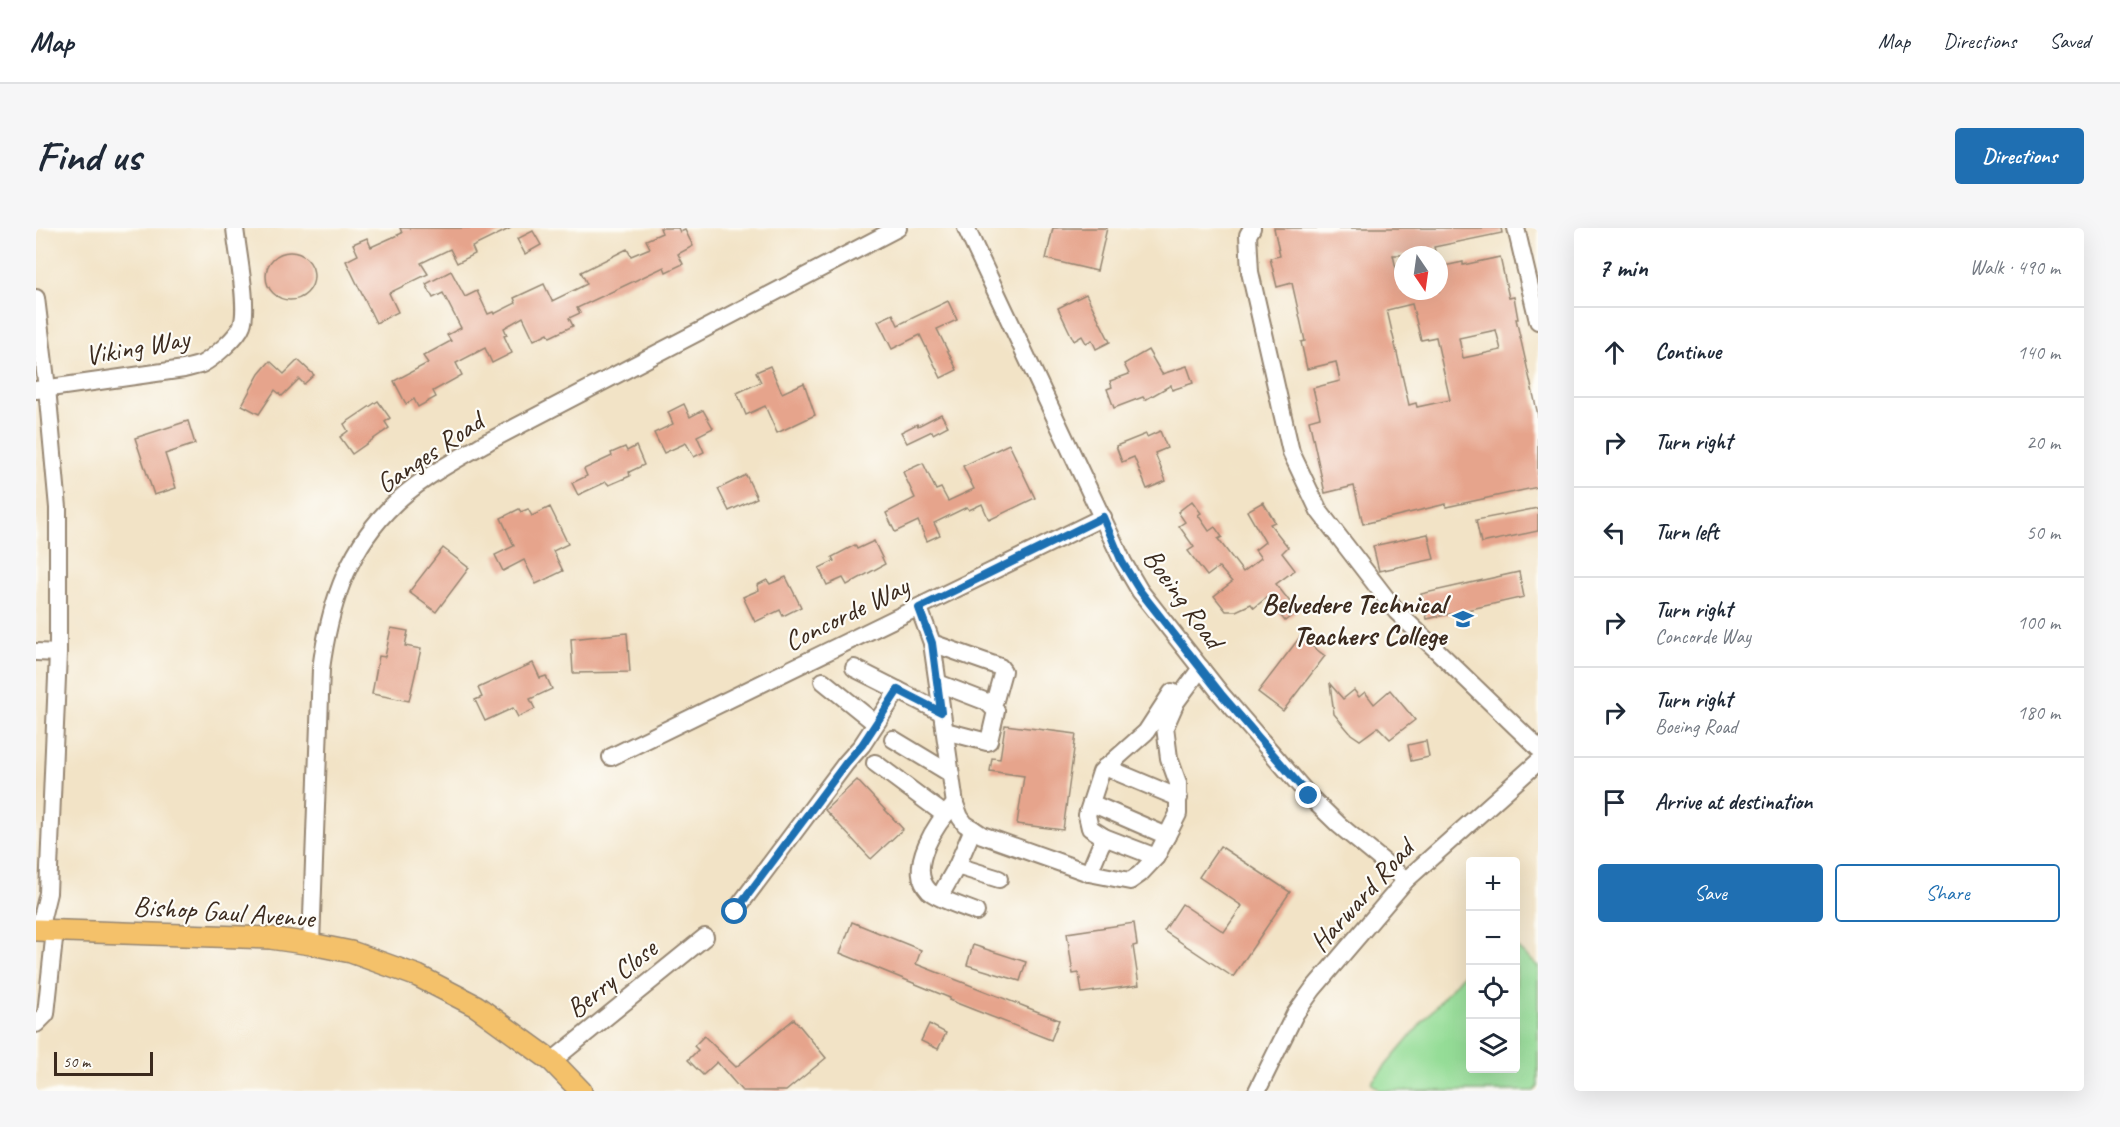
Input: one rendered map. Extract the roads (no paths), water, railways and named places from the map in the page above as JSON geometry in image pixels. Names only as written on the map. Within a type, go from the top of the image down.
[{"type":"main road","name":"Bishop Gaul Avenue","points":[[43,930],[260,937],[351,952],[418,976],[476,1006],[552,1061],[581,1091]]},
{"type":"street","name":"Viking Way","points":[[41,389],[184,369],[203,363],[218,352],[235,337],[243,325],[244,305],[235,228]]},
{"type":"street","name":"Ganges Road","points":[[311,944],[319,710],[325,638],[350,561],[366,536],[388,509],[450,463],[489,441],[898,228]]},
{"type":"street","name":"Boeing Road","points":[[966,228],[1131,577],[1197,663],[1309,796],[1339,825],[1406,880]]},
{"type":"street","points":[[1252,228],[1248,235],[1250,273],[1291,452],[1319,511],[1396,611],[1538,748]]},
{"type":"street","points":[[1516,228],[1538,321]]},
{"type":"street","points":[[36,298],[41,389],[58,508],[58,653],[42,893],[46,1014],[36,1024]]},
{"type":"street","name":"Concorde Way","points":[[611,757],[1103,517]]},
{"type":"street","points":[[919,608],[932,643],[951,774],[950,809],[928,843],[920,869],[922,881],[930,892],[976,912]]},
{"type":"street","points":[[932,643],[1004,671],[995,699],[987,702]]},
{"type":"street","points":[[36,652],[58,653]]},
{"type":"street","points":[[1156,857],[1104,837],[1090,828],[1087,814],[1101,772],[1146,732],[1197,663]]},
{"type":"street","points":[[875,763],[950,809],[973,829],[992,839],[1089,873],[1130,881],[1156,857],[1178,814],[1178,783],[1169,758],[1165,727],[1197,663]]},
{"type":"street","points":[[854,668],[941,712]]},
{"type":"street","points":[[823,681],[875,723]]},
{"type":"street","points":[[938,683],[987,702],[996,711],[987,742],[945,731]]},
{"type":"street","points":[[735,912],[846,763],[862,745],[898,690]]},
{"type":"street","points":[[1146,732],[1165,739]]},
{"type":"street","points":[[893,739],[951,774]]},
{"type":"street","name":"Harward Road","points":[[1257,1091],[1295,1014],[1313,989],[1406,880],[1538,762]]},
{"type":"street","points":[[1105,767],[1179,798]]},
{"type":"street","points":[[1091,803],[1167,836]]},
{"type":"street","points":[[940,896],[957,866],[973,829]]},
{"type":"street","points":[[1089,873],[1104,837]]},
{"type":"street","points":[[957,866],[999,879]]},
{"type":"street","name":"Berry Close","points":[[552,1061],[705,938]]},
{"type":"place","name":"Belvedere Technical Teachers College","points":[[1463,619]]}]
